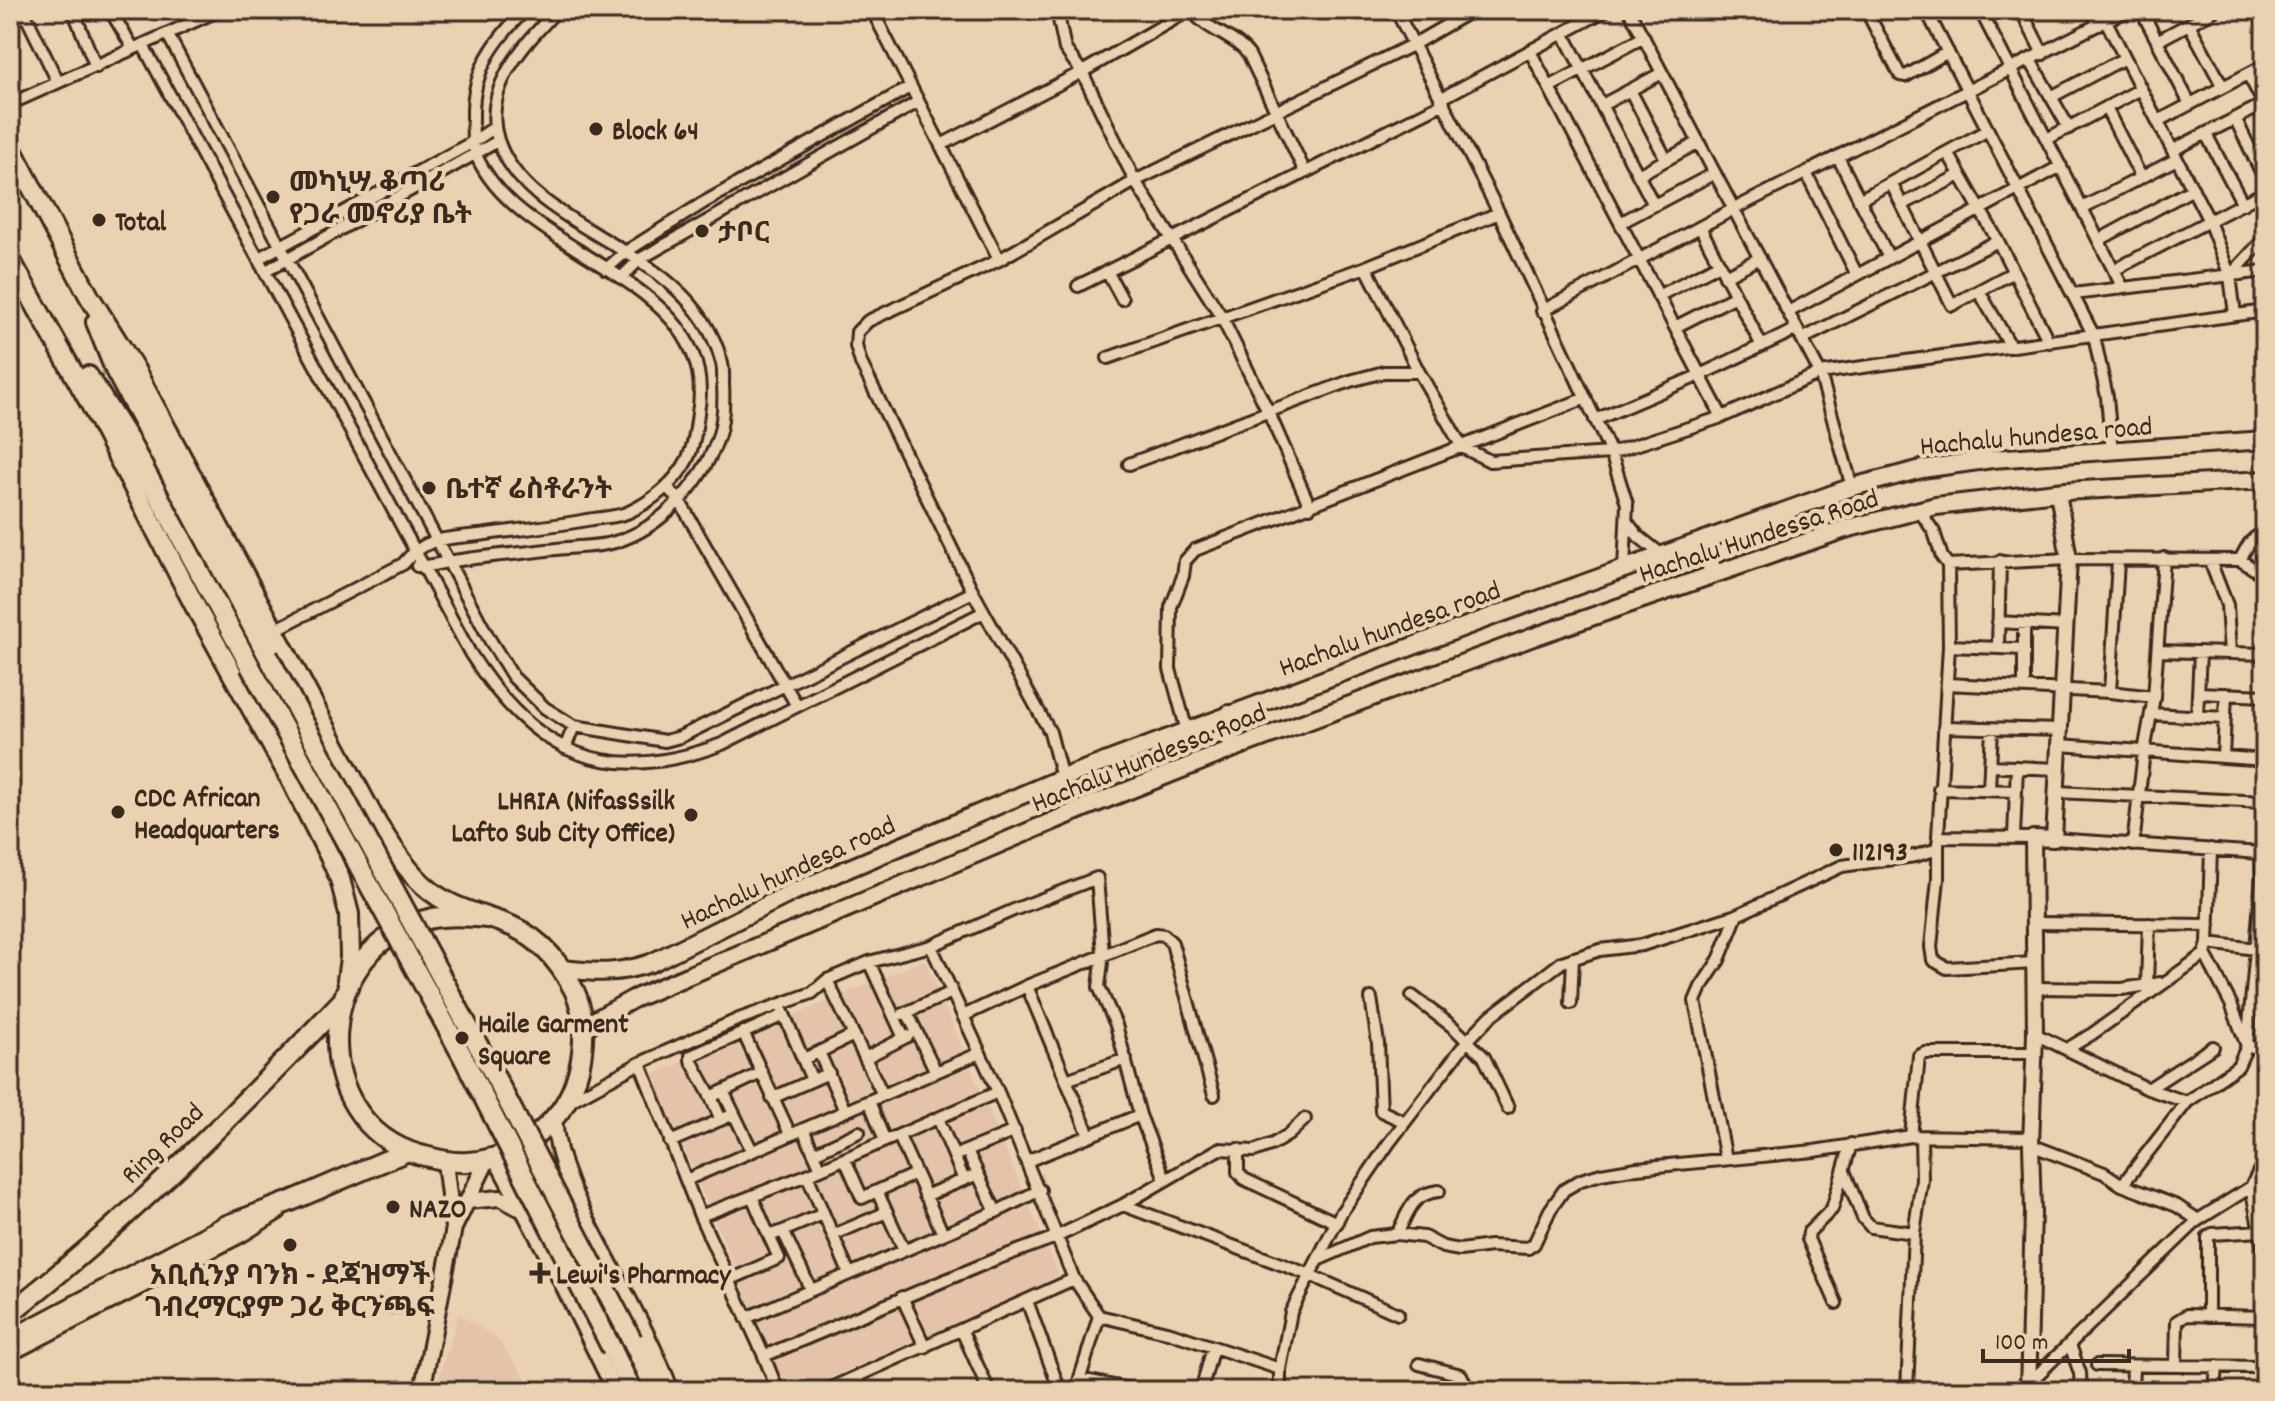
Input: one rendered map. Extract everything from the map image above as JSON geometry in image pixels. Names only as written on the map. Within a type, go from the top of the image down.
[{"type":"highway","points":[[10,146],[89,296],[134,368],[377,824],[410,873],[440,898],[531,937],[563,969],[576,994],[583,1022],[577,1078],[560,1111],[537,1135],[517,1148],[491,1158],[445,1162],[393,1144],[372,1127],[355,1106],[343,1082],[337,1056],[336,1028],[344,996],[351,930],[336,870],[90,403],[10,259]]},
{"type":"highway","points":[[10,251],[128,439],[463,1057],[632,1391]]},
{"type":"highway","points":[[89,296],[99,333],[115,370],[485,1057],[656,1391]]},
{"type":"highway","points":[[344,996],[360,966],[379,945],[403,929],[430,919],[458,915],[487,918]]},
{"type":"highway","name":"Ring Road","points":[[10,1313],[154,1189],[269,1079],[344,996]]},
{"type":"highway","points":[[10,1340],[227,1225],[408,1151]]},
{"type":"main road","name":"Hachalu hundesa road","points":[[563,969],[601,974],[631,970],[651,963],[793,892],[1062,778],[1852,487],[1922,469],[1978,461],[2265,440]]},
{"type":"main road","name":"Hachalu Hundessa Road","points":[[582,1031],[633,999],[1070,814],[1232,749],[1536,636],[1845,529],[1936,506],[2058,492],[2265,480]]},
{"type":"main road","points":[[1708,539],[1712,575]]},
{"type":"main road","points":[[1229,714],[1232,749]]},
{"type":"main road","points":[[10,1352],[240,1234],[291,1201]]},
{"type":"street","points":[[23,10],[58,82]]},
{"type":"street","points":[[73,10],[96,67]]},
{"type":"street","points":[[110,10],[138,47],[259,258],[423,567],[492,687],[524,720],[565,748],[605,762],[669,762],[722,744],[984,612]]},
{"type":"street","points":[[10,104],[218,10]]},
{"type":"street","points":[[275,630],[403,564],[415,549],[437,540],[563,525],[626,513],[667,487],[687,460],[701,398],[697,362],[685,338],[664,311],[637,288],[515,209],[492,182],[476,155],[473,142],[474,89],[488,52],[525,10]]},
{"type":"street","points":[[403,564],[423,567],[449,561],[614,542],[631,536],[669,511],[696,482],[718,438],[724,408],[722,362],[703,321],[674,286],[640,259],[564,214],[530,188],[498,141],[495,127],[498,96],[510,63],[557,10]]},
{"type":"street","points":[[872,10],[999,260]]},
{"type":"street","points":[[1057,10],[1065,49],[1082,72],[1135,181],[1221,316],[1269,413],[1310,507]]},
{"type":"street","points":[[941,145],[1082,72],[1191,10],[1209,26],[1242,45],[1305,172]]},
{"type":"street","points":[[1396,10],[1499,213],[1542,311],[1611,453],[1627,504],[1624,569]]},
{"type":"street","points":[[1062,778],[1050,732],[973,592],[861,363],[856,346],[857,332],[868,321],[999,260],[1135,181],[1276,114],[1414,44],[1473,10]]},
{"type":"street","points":[[1078,286],[1443,101],[1606,10]]},
{"type":"street","points":[[1629,10],[1820,373],[1852,487]]},
{"type":"street","points":[[1866,10],[1900,75],[1906,76],[1948,52]]},
{"type":"street","points":[[1926,10],[2094,336],[2107,397],[2112,452]]},
{"type":"street","points":[[1980,10],[2123,288]]},
{"type":"street","points":[[2021,10],[2043,54]]},
{"type":"street","points":[[2091,10],[2125,58],[2209,221],[2230,276],[2235,314]]},
{"type":"street","points":[[1542,311],[1734,209],[2127,10]]},
{"type":"street","points":[[2141,10],[2190,104]]},
{"type":"street","points":[[2157,41],[2215,10]]},
{"type":"street","points":[[2189,24],[2223,87]]},
{"type":"street","points":[[1563,33],[1654,205]]},
{"type":"street","points":[[168,35],[490,640],[513,677],[545,708],[574,726],[665,741],[703,728],[973,592]]},
{"type":"street","points":[[1549,87],[1644,37]]},
{"type":"street","points":[[1530,51],[1722,417]]},
{"type":"street","points":[[2051,97],[2125,58]]},
{"type":"street","points":[[2030,60],[2069,128]]},
{"type":"street","points":[[2158,121],[2265,65]]},
{"type":"street","points":[[1602,105],[1662,73]]},
{"type":"street","points":[[2082,208],[2141,177],[2206,134],[2264,105],[2248,74]]},
{"type":"street","points":[[606,269],[627,251],[800,146],[910,87]]},
{"type":"street","points":[[2047,139],[2141,89]]},
{"type":"street","points":[[1630,90],[1666,159]]},
{"type":"street","points":[[621,278],[640,259],[918,102]]},
{"type":"street","points":[[2106,108],[2141,177]]},
{"type":"street","points":[[2235,118],[2265,180]]},
{"type":"street","points":[[259,258],[473,142],[495,127]]},
{"type":"street","points":[[1859,200],[1988,130]]},
{"type":"street","points":[[2206,134],[2243,204]]},
{"type":"street","points":[[266,271],[498,141]]},
{"type":"street","points":[[1638,175],[1699,142]]},
{"type":"street","points":[[1948,153],[1998,241],[2049,342]]},
{"type":"street","points":[[1838,157],[1889,258]]},
{"type":"street","points":[[1788,312],[2061,166]]},
{"type":"street","points":[[1620,223],[1715,173]]},
{"type":"street","points":[[1806,173],[1857,275]]},
{"type":"street","points":[[1902,205],[1960,175]]},
{"type":"street","points":[[1891,183],[1952,305],[2014,272]]},
{"type":"street","points":[[2099,240],[2193,189]]},
{"type":"street","points":[[2114,270],[2265,192]]},
{"type":"street","points":[[1108,358],[1366,267],[1499,213]]},
{"type":"street","points":[[1700,227],[1762,346]]},
{"type":"street","points":[[2230,276],[2265,238]]},
{"type":"street","points":[[1595,420],[1762,346],[1800,334],[1998,241]]},
{"type":"street","points":[[1725,276],[1760,258]]},
{"type":"street","points":[[1658,296],[1720,264]]},
{"type":"street","points":[[1366,267],[1419,372],[1462,447],[1490,461],[1611,453],[1722,417],[1820,373],[2265,311]]},
{"type":"street","points":[[1107,271],[1122,299]]},
{"type":"street","points":[[2073,294],[2265,271]]},
{"type":"street","points":[[1979,291],[2011,347]]},
{"type":"street","points":[[1675,327],[1736,296]]},
{"type":"street","points":[[1129,464],[1350,381],[1384,372],[1419,372]]},
{"type":"street","points":[[1187,731],[1170,669],[1171,607],[1183,576],[1185,561],[1195,550],[1586,398]]},
{"type":"street","points":[[667,487],[679,500],[797,706]]},
{"type":"street","points":[[2054,839],[2069,559],[2058,492]]},
{"type":"street","points":[[1919,510],[1934,532],[1948,565],[1949,646],[1939,789],[1938,879],[1931,947],[1933,960],[1947,968],[2034,963]]},
{"type":"street","points":[[1627,522],[1638,536],[1662,555]]},
{"type":"street","points":[[2240,560],[2248,543],[2255,536],[2265,533]]},
{"type":"street","points":[[2133,845],[2159,651],[2164,558]]},
{"type":"street","points":[[1948,565],[2069,559],[2240,560],[2265,576]]},
{"type":"street","points":[[1998,646],[2000,561]]},
{"type":"street","points":[[2110,692],[2118,561]]},
{"type":"street","points":[[2210,561],[2227,605],[2230,653]]},
{"type":"street","points":[[1998,622],[2067,626]]},
{"type":"street","points":[[2024,624],[2024,687]]},
{"type":"street","points":[[1949,646],[2024,649]]},
{"type":"street","points":[[2159,651],[2265,654]]},
{"type":"street","points":[[2197,716],[2200,652]]},
{"type":"street","points":[[1947,684],[2154,697]]},
{"type":"street","points":[[2199,693],[2265,696]]},
{"type":"street","points":[[2223,757],[2226,694]]},
{"type":"street","points":[[2152,714],[2225,718]]},
{"type":"street","points":[[565,748],[574,726]]},
{"type":"street","points":[[1944,727],[1992,729],[2144,752],[2265,760]]},
{"type":"street","points":[[1989,789],[1992,729]]},
{"type":"street","points":[[1990,766],[2058,769]]},
{"type":"street","points":[[2014,836],[2017,767]]},
{"type":"street","points":[[1939,789],[2016,791]]},
{"type":"street","points":[[2057,792],[2265,802]]},
{"type":"street","points":[[2122,1185],[2187,1102],[2238,1066],[2247,1046],[2264,877],[2261,853],[2265,815]]},
{"type":"street","points":[[1938,837],[2014,836],[2261,853]]},
{"type":"street","points":[[2028,1388],[2035,1034],[2033,838]]},
{"type":"street","points":[[1280,1391],[1280,1369],[1291,1312],[1337,1223],[1405,1122],[1468,1040],[1491,1016],[1562,962],[1600,950],[1642,945],[1737,915],[1842,866],[1915,856],[1938,849]]},
{"type":"street","points":[[2067,1049],[2205,954],[2211,849]]},
{"type":"street","points":[[721,1120],[691,1056],[743,1032],[812,993],[827,980],[869,962],[931,946],[1097,878],[1103,954],[1099,987],[1116,1025],[1140,1115],[1165,1179]]},
{"type":"street","points":[[1726,1159],[1695,1001],[1719,960],[1737,915]]},
{"type":"street","points":[[2036,923],[2209,925]]},
{"type":"street","points":[[2147,985],[2149,924]]},
{"type":"street","points":[[963,1016],[1103,954],[1156,934],[1164,935],[1172,943],[1214,1095]]},
{"type":"street","points":[[2208,943],[2256,949]]},
{"type":"street","points":[[931,946],[1015,1131],[1074,1279],[1099,1316],[1171,1333],[1280,1369]]},
{"type":"street","points":[[2205,954],[2231,1004],[2247,1046]]},
{"type":"street","points":[[1571,1003],[1573,958]]},
{"type":"street","points":[[869,962],[904,1038]]},
{"type":"street","points":[[827,980],[883,1095]]},
{"type":"street","points":[[2033,988],[2122,989],[2167,982]]},
{"type":"street","points":[[1027,986],[1089,1135]]},
{"type":"street","points":[[896,1017],[952,992]]},
{"type":"street","points":[[1412,996],[1468,1040],[1484,1057],[1508,1108]]},
{"type":"street","points":[[1371,998],[1378,1043],[1381,1111],[1405,1122]]},
{"type":"street","points":[[782,1010],[812,1080]]},
{"type":"street","points":[[671,1391],[634,1310],[575,1198],[556,1140],[560,1111],[601,1082],[640,1063],[782,1010]]},
{"type":"street","points":[[907,1012],[936,1072]]},
{"type":"street","points":[[743,1032],[790,1134]]},
{"type":"street","points":[[865,1058],[917,1033]]},
{"type":"street","points":[[2035,1034],[2148,1089],[2187,1102]]},
{"type":"street","points":[[803,1059],[854,1035]]},
{"type":"street","points":[[2247,1046],[2265,1049]]},
{"type":"street","points":[[2148,1089],[2213,1047]]},
{"type":"street","points":[[819,1052],[845,1111]]},
{"type":"street","points":[[686,1180],[980,1053]]},
{"type":"street","points":[[1907,1391],[1914,1233],[1922,1180],[1916,1137],[1919,1056],[1925,1053],[2034,1053]]},
{"type":"street","points":[[1066,1080],[1126,1059]]},
{"type":"street","points":[[640,1063],[700,1216],[778,1391]]},
{"type":"street","points":[[711,1097],[761,1073]]},
{"type":"street","points":[[772,1098],[829,1073]]},
{"type":"street","points":[[723,1091],[752,1151]]},
{"type":"street","points":[[700,1216],[807,1175],[998,1092]]},
{"type":"street","points":[[869,1101],[885,1141]]},
{"type":"street","points":[[670,1142],[734,1114]]},
{"type":"street","points":[[1027,1161],[1140,1115]]},
{"type":"street","points":[[938,1118],[964,1180]]},
{"type":"street","points":[[764,1356],[902,1297],[1056,1237],[1123,1205],[1219,1149],[1254,1151],[1273,1144],[1305,1119]]},
{"type":"street","points":[[803,1129],[821,1169]]},
{"type":"street","points":[[954,1156],[1015,1131]]},
{"type":"street","points":[[814,1153],[859,1132]]},
{"type":"street","points":[[899,1136],[943,1234]]},
{"type":"street","points":[[1320,1259],[1370,1237],[1397,1234],[1424,1237],[1443,1247],[1460,1250],[1491,1246],[1528,1248],[1534,1244],[1550,1210],[1564,1190],[1581,1180],[1637,1168],[1814,1151],[1916,1137],[2031,1142],[2104,1173],[2122,1185],[2177,1206],[2198,1220]]},
{"type":"street","points":[[1836,1303],[1808,1239],[1809,1232],[1832,1209],[1851,1144]]},
{"type":"street","points":[[1238,1149],[1238,1172],[1244,1179],[1337,1223]]},
{"type":"street","points":[[967,1151],[996,1212]]},
{"type":"street","points":[[422,1391],[454,1228],[491,1158],[523,1211],[615,1391]]},
{"type":"street","points":[[845,1159],[871,1219]]},
{"type":"street","points":[[2028,1388],[2198,1220],[2251,1187],[2265,1159]]},
{"type":"street","points":[[445,1162],[454,1228]]},
{"type":"street","points":[[1844,1171],[1863,1218],[1871,1227],[1914,1233]]},
{"type":"street","points":[[862,1198],[915,1174]]},
{"type":"street","points":[[925,1196],[978,1174]]},
{"type":"street","points":[[807,1175],[849,1273]]},
{"type":"street","points":[[2251,1187],[2265,1256]]},
{"type":"street","points":[[746,1318],[996,1212],[1040,1190]]},
{"type":"street","points":[[877,1191],[904,1250]]},
{"type":"street","points":[[1397,1234],[1416,1199],[1424,1193],[1439,1191]]},
{"type":"street","points":[[752,1196],[779,1258]]},
{"type":"street","points":[[467,1201],[500,1198],[523,1211]]},
{"type":"street","points":[[1123,1205],[1310,1275],[1398,1314]]},
{"type":"street","points":[[833,1235],[887,1212]]},
{"type":"street","points":[[769,1236],[823,1214]]},
{"type":"street","points":[[783,1231],[811,1290]]},
{"type":"street","points":[[2208,1316],[2208,1237],[2212,1234],[2261,1231]]},
{"type":"street","points":[[729,1280],[794,1253]]},
{"type":"street","points":[[2265,1268],[2265,1282]]},
{"type":"street","points":[[824,1391],[1074,1279]]},
{"type":"street","points":[[902,1297],[925,1347]]},
{"type":"street","points":[[1027,1301],[1060,1391]]},
{"type":"street","points":[[381,1306],[438,1308]]},
{"type":"street","points":[[2176,1365],[2177,1321],[2187,1315],[2265,1317]]},
{"type":"street","points":[[1076,1391],[1099,1316]]},
{"type":"street","points":[[962,1331],[989,1391]]},
{"type":"street","points":[[2070,1345],[2080,1373],[2081,1391]]},
{"type":"street","points":[[1201,1391],[1213,1347]]},
{"type":"street","points":[[2264,1391],[2265,1352]]},
{"type":"street","points":[[1419,1364],[1461,1375],[1464,1381],[1459,1391]]},
{"type":"street","points":[[2097,1365],[2264,1367]]},
{"type":"street","points":[[2215,1391],[2217,1366]]},
{"type":"street","points":[[2132,1391],[2133,1367]]},
{"type":"street","points":[[857,1378],[862,1391]]},
{"type":"street","points":[[1080,1379],[1139,1391]]},
{"type":"shaded area","points":[[925,960],[1060,1278],[800,1391],[788,1391],[652,1075]]},
{"type":"shaded area","points":[[459,1314],[495,1337],[535,1391],[435,1389]]},
{"type":"place","name":"Block 64","points":[[596,129]]},
{"type":"place","name":"መካኒሣ ቆጣሪ የጋራ መኖሪያ ቤት","points":[[273,197]]},
{"type":"place","name":"Total","points":[[99,220]]},
{"type":"place","name":"ታቦር","points":[[702,231]]},
{"type":"place","name":"ቤተኛ ሬስቶራንት","points":[[429,488]]},
{"type":"place","name":"CDC African Headquarters","points":[[118,812]]},
{"type":"place","name":"LHRIA (NifasSsilk Lafto Sub City Office)","points":[[691,815]]},
{"type":"place","name":"112193","points":[[1836,850]]},
{"type":"place","name":"Haile Garment Square","points":[[462,1038]]},
{"type":"place","name":"NAZO","points":[[393,1207]]},
{"type":"place","name":"አቢሲንያ ባንክ - ደጃዝማች ገብረማርያም ጋሪ ቅርንጫፍ","points":[[290,1245]]},
{"type":"place","name":"Lewi's Pharmacy","points":[[540,1273]]}]
